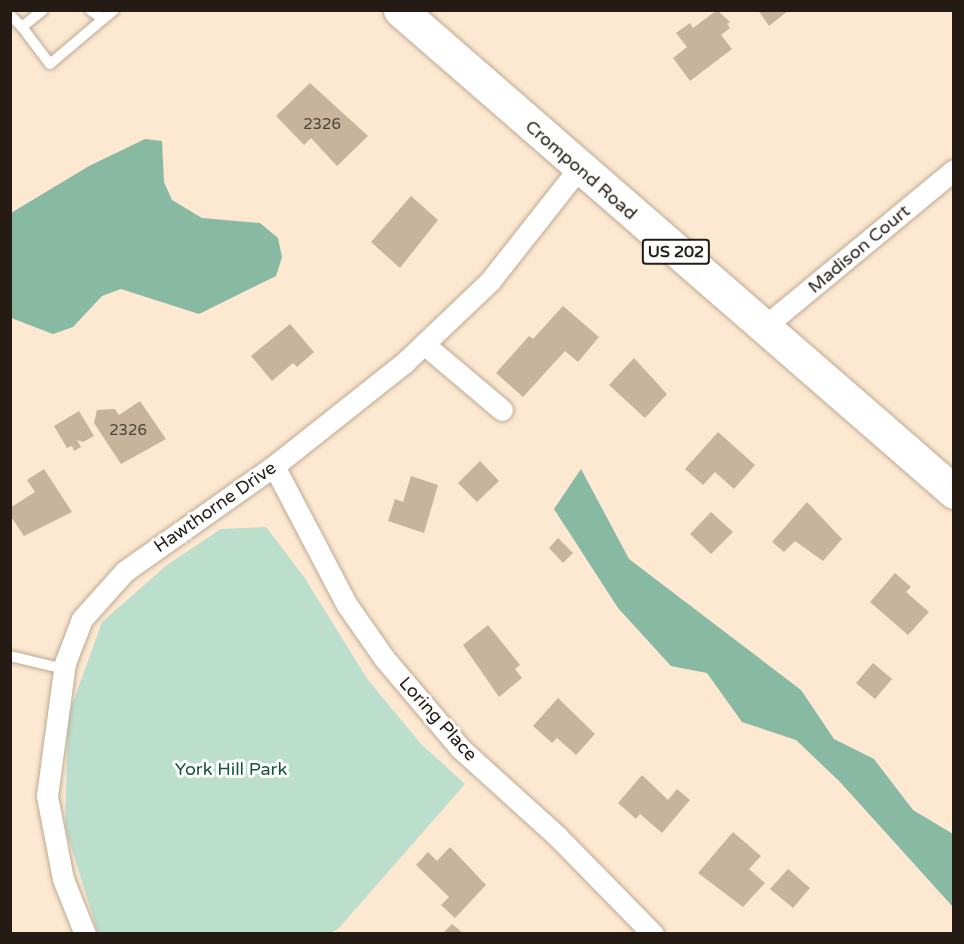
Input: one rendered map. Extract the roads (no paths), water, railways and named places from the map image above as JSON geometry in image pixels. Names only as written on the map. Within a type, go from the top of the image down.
[{"type":"highway","name":"Crompond Road","points":[[400,10],[578,169],[954,492]]},
{"type":"street","name":"Hawthorne Drive","points":[[84,933],[63,879],[47,796],[64,669],[82,619],[125,571],[274,466],[424,344],[490,280],[578,169]]},
{"type":"street","name":"Madison Court","points":[[764,327],[954,170]]},
{"type":"street","points":[[424,344],[501,410]]},
{"type":"street","name":"Loring Place","points":[[274,466],[347,605],[384,658],[460,748],[557,836],[653,933]]},
{"type":"lane","points":[[22,27],[43,10]]},
{"type":"lane","points":[[90,10],[103,19]]},
{"type":"lane","points":[[10,15],[50,64],[114,10]]},
{"type":"lane","points":[[10,656],[64,669]]},
{"type":"park label","name":"York Hill Park","points":[[231,769]]}]
